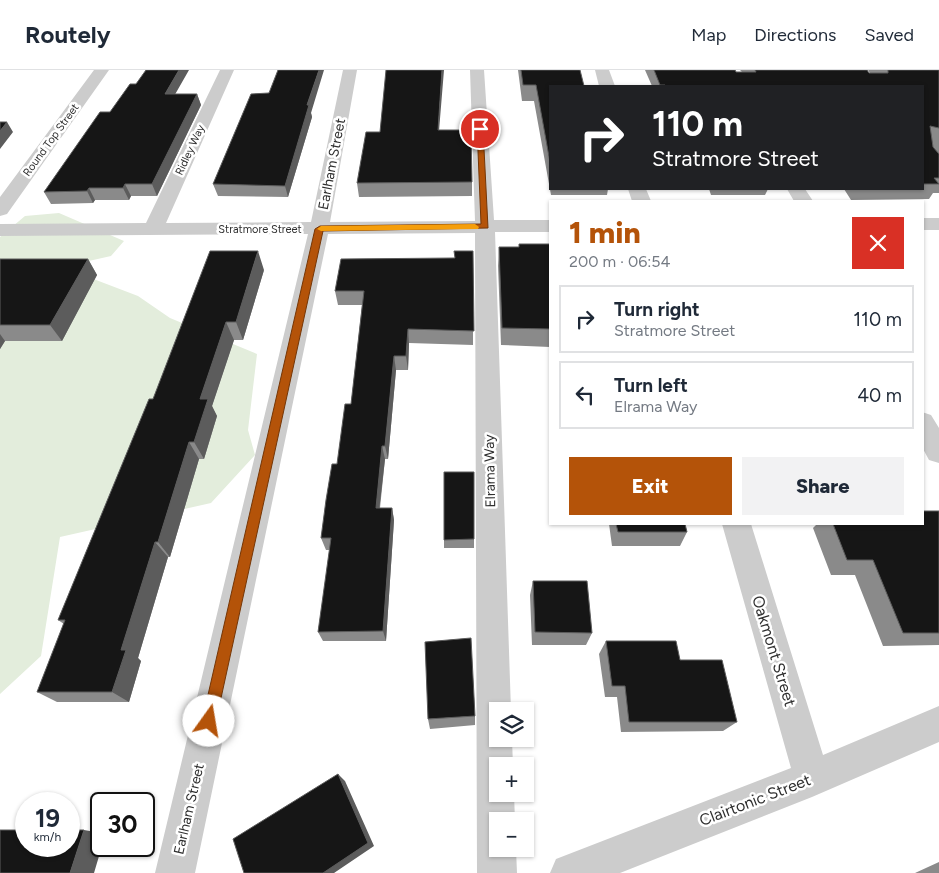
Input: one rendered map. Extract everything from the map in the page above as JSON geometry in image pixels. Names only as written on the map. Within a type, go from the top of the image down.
[{"type":"street","name":"Round Top Street","points":[[0,210],[102,70]]},
{"type":"street","name":"Ridley Way","points":[[153,229],[227,70]]},
{"type":"street","name":"Earlham Street","points":[[175,873],[320,229],[350,70]]},
{"type":"street","name":"Elrama Way","points":[[476,70],[485,227],[497,873]]},
{"type":"street","points":[[602,70],[607,85]]},
{"type":"street","points":[[924,224],[939,224]]},
{"type":"street","name":"Stratmore Street","points":[[0,230],[549,226]]},
{"type":"street","points":[[924,426],[939,452]]},
{"type":"street","name":"Oakmont Street","points":[[736,525],[812,778]]},
{"type":"street","name":"Clairtonic Street","points":[[570,873],[812,778],[939,724]]},
{"type":"green space","points":[[59,213],[124,241],[111,256],[62,267],[138,296],[170,318],[257,354],[248,430],[255,455],[211,503],[60,537],[41,656],[0,694],[0,237],[25,216]]},
{"type":"building","points":[[146,70],[179,70],[165,94],[197,94],[152,184],[125,184],[123,188],[89,188],[87,191],[44,192],[100,112],[110,112],[130,84],[136,84]]},
{"type":"building","points":[[278,70],[319,70],[307,105],[309,105],[285,186],[213,184],[251,94],[269,93]]},
{"type":"building","points":[[386,70],[442,70],[438,130],[471,130],[472,182],[357,183],[366,132],[380,132]]},
{"type":"building","points":[[521,70],[580,70],[584,85],[549,85],[549,156],[536,85],[523,85]]},
{"type":"building","points":[[654,70],[735,70],[736,72],[756,72],[755,70],[867,70],[869,73],[888,73],[888,70],[939,70],[939,128],[930,126],[933,147],[939,154],[939,178],[934,178],[939,184],[924,184],[924,85],[660,85]]},
{"type":"building","points":[[0,122],[7,122],[0,131]]},
{"type":"building","points":[[519,244],[549,244],[549,329],[502,328],[499,247],[519,247]]},
{"type":"building","points":[[210,251],[258,251],[236,322],[226,322],[200,399],[208,399],[194,442],[189,442],[158,542],[155,542],[121,650],[126,650],[112,692],[37,692],[65,620],[58,620],[149,399],[153,399]]},
{"type":"building","points":[[454,251],[473,251],[474,331],[408,329],[406,356],[394,356],[385,446],[382,446],[376,508],[392,508],[383,631],[318,632],[331,538],[321,538],[326,500],[332,464],[337,464],[345,404],[351,404],[364,291],[335,291],[341,259],[455,258]]},
{"type":"building","points":[[0,259],[88,259],[50,325],[0,325]]},
{"type":"building","points":[[444,472],[474,472],[474,539],[444,540]]},
{"type":"building","points":[[924,511],[939,511],[939,633],[903,633],[873,560],[847,560],[833,525],[924,525]]},
{"type":"building","points":[[616,525],[685,525],[687,532],[618,532]]},
{"type":"building","points":[[533,581],[587,581],[592,633],[535,632]]},
{"type":"building","points":[[471,638],[475,716],[428,719],[425,642]]},
{"type":"building","points":[[606,641],[676,641],[680,660],[722,660],[737,722],[629,722],[625,686],[612,686]]},
{"type":"building","points":[[338,774],[368,843],[323,873],[244,873],[233,839]]},
{"type":"building","points":[[0,830],[15,830],[15,857],[75,857],[70,873],[0,873]]},
{"type":"building","points":[[80,830],[84,830],[80,842]]},
{"type":"slow traffic","points":[[321,229],[475,227]]},
{"type":"route","points":[[209,721],[320,229],[485,227],[480,129]]}]
